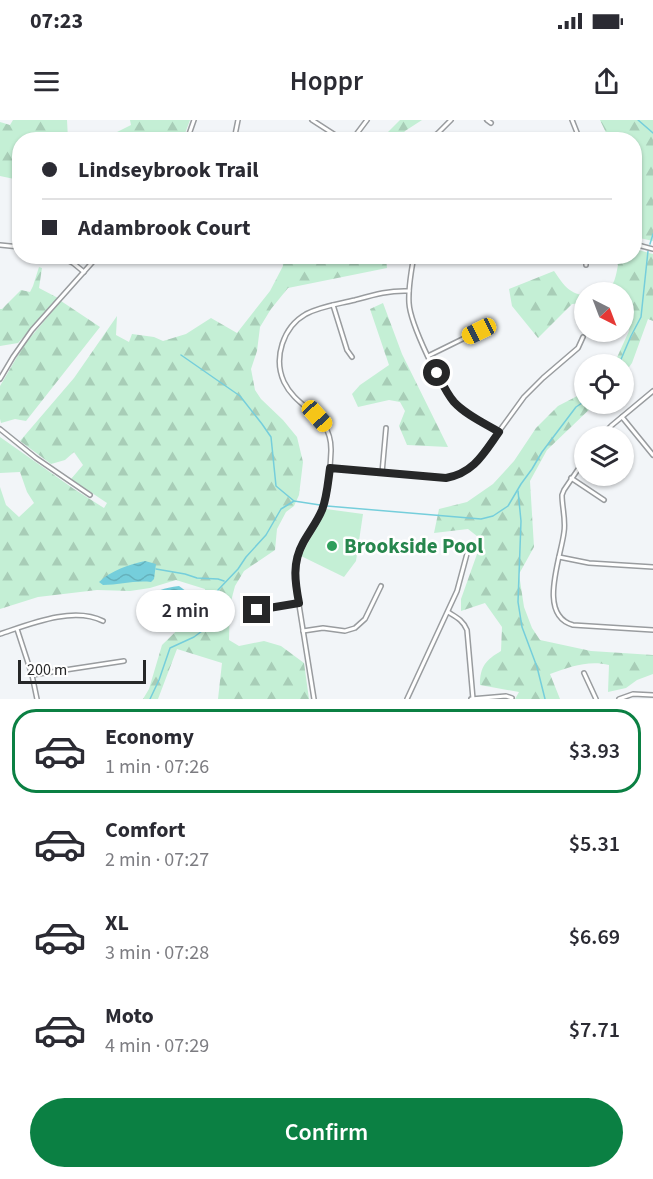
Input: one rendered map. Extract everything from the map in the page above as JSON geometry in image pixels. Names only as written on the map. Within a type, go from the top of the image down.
[{"type":"street","points":[[312,120],[331,132]]},
{"type":"street","points":[[439,132],[451,120]]},
{"type":"street","points":[[487,120],[491,123]]},
{"type":"street","points":[[74,264],[84,272]]},
{"type":"street","points":[[0,379],[32,330],[91,264]]},
{"type":"street","points":[[413,264],[408,291],[409,303],[412,319],[428,356],[455,403],[499,432]]},
{"type":"street","points":[[314,699],[295,578],[297,559],[302,545],[323,509],[327,493],[331,445],[328,430],[286,386],[279,359],[284,339],[295,323],[307,314],[385,292],[408,291]]},
{"type":"street","points":[[333,305],[347,350],[352,357]]},
{"type":"street","points":[[428,356],[489,326]]},
{"type":"street","points":[[330,468],[443,478],[455,476],[476,463],[530,390],[578,348],[581,342]]},
{"type":"street","points":[[612,426],[653,391]]},
{"type":"street","points":[[622,417],[653,455]]},
{"type":"street","points":[[382,473],[386,428]]},
{"type":"street","points":[[0,429],[36,458],[90,495]]},
{"type":"street","points":[[574,474],[562,495],[565,527],[554,582],[556,612],[563,621],[573,625],[653,630]]},
{"type":"street","points":[[571,478],[604,500]]},
{"type":"street","points":[[407,699],[461,581],[468,550]]},
{"type":"street","points":[[559,557],[589,563],[653,567]]},
{"type":"street","points":[[303,631],[323,628],[345,631],[355,628],[365,619],[381,586]]},
{"type":"street","points":[[257,610],[299,603]]},
{"type":"street","points":[[448,612],[460,619],[467,630],[472,699],[506,696],[512,698]]},
{"type":"street","points":[[0,634],[50,617],[86,615],[103,621]]},
{"type":"street","points":[[17,628],[32,675],[36,699]]},
{"type":"street","points":[[32,675],[124,661]]},
{"type":"street","points":[[584,673],[596,699]]},
{"type":"street","points":[[619,699],[633,694],[653,694]]},
{"type":"green space","points":[[13,120],[67,120],[68,132],[12,132],[12,179],[0,176],[0,122],[10,125]]},
{"type":"green space","points":[[130,120],[190,120],[186,132],[117,132],[131,125]]},
{"type":"green space","points":[[400,120],[422,120],[404,132],[388,132]]},
{"type":"green space","points":[[600,120],[653,120],[653,241],[642,239],[642,132],[606,132]]},
{"type":"green space","points":[[642,251],[653,254],[653,321],[648,319],[634,358],[634,354],[619,354],[624,342],[634,342],[634,282],[613,282],[617,264],[642,264]]},
{"type":"green space","points":[[283,264],[387,264],[387,268],[288,288],[260,327],[257,351],[251,369],[255,390],[261,399],[297,437],[303,462],[299,495],[277,529],[275,550],[244,571],[235,586],[230,605],[229,640],[239,646],[264,641],[281,646],[304,663],[309,699],[218,699],[222,663],[177,649],[158,699],[143,699],[149,689],[162,645],[204,604],[205,589],[176,580],[130,591],[97,590],[38,597],[0,609],[0,487],[6,505],[19,517],[34,503],[27,492],[20,472],[0,473],[0,437],[104,508],[107,503],[71,479],[83,465],[74,452],[65,460],[51,464],[20,441],[74,378],[117,316],[116,335],[129,342],[132,334],[154,337],[163,341],[186,334],[211,318],[237,333],[270,291]]},
{"type":"green space","points":[[39,267],[42,268],[39,288],[58,298],[18,343],[0,346],[0,309],[21,290],[30,292]]},
{"type":"green space","points":[[554,271],[563,284],[574,292],[574,304],[538,338],[512,306],[509,289]]},
{"type":"green space","points":[[61,301],[100,327],[26,421],[15,419],[1,423],[0,386],[24,345]]},
{"type":"green space","points":[[383,303],[402,354],[448,447],[407,445],[399,426],[405,411],[400,402],[389,400],[358,407],[352,394],[360,385],[389,365],[370,309]]},
{"type":"green space","points":[[574,398],[574,414],[585,414],[547,450],[530,481],[534,547],[519,574],[524,607],[532,628],[540,640],[591,651],[653,655],[653,674],[637,680],[626,688],[608,692],[609,665],[594,663],[579,665],[550,674],[560,699],[515,699],[519,692],[480,685],[481,673],[485,664],[501,651],[502,627],[485,603],[461,611],[461,599],[482,540],[468,529],[434,533],[439,509],[467,502],[493,484],[514,461],[536,428],[558,406]]},
{"type":"green space","name":"Brookside Pool","points":[[326,509],[363,514],[356,561],[344,577],[301,556]]},
{"type":"water","points":[[145,561],[156,564],[154,579],[151,582],[103,585],[99,582],[120,568]]},
{"type":"water","points":[[179,586],[190,594],[190,601],[169,624],[160,629],[153,627],[148,608],[151,597],[160,590]]},
{"type":"waterway","points":[[638,120],[653,133]]},
{"type":"waterway","points":[[650,244],[653,234]]},
{"type":"waterway","points":[[623,354],[641,317],[648,251]]},
{"type":"waterway","points":[[181,355],[240,396],[262,424],[271,437],[276,486],[294,501],[320,505]]},
{"type":"waterway","points":[[327,506],[481,519],[493,516],[508,506],[542,452],[574,410]]},
{"type":"waterway","points":[[518,491],[521,521],[518,602],[522,627],[537,667],[545,699]]},
{"type":"waterway","points":[[150,699],[170,648],[194,637],[206,628],[211,620],[210,605],[218,590],[266,535],[281,509],[294,501]]},
{"type":"waterway","points":[[156,569],[224,581]]},
{"type":"place","name":"Brookside Pool","points":[[332,546]]},
{"type":"route","points":[[257,610],[299,603],[295,578],[297,559],[302,545],[323,509],[330,468],[446,478],[455,476],[476,463],[499,432],[460,408],[446,390],[437,373]]}]
